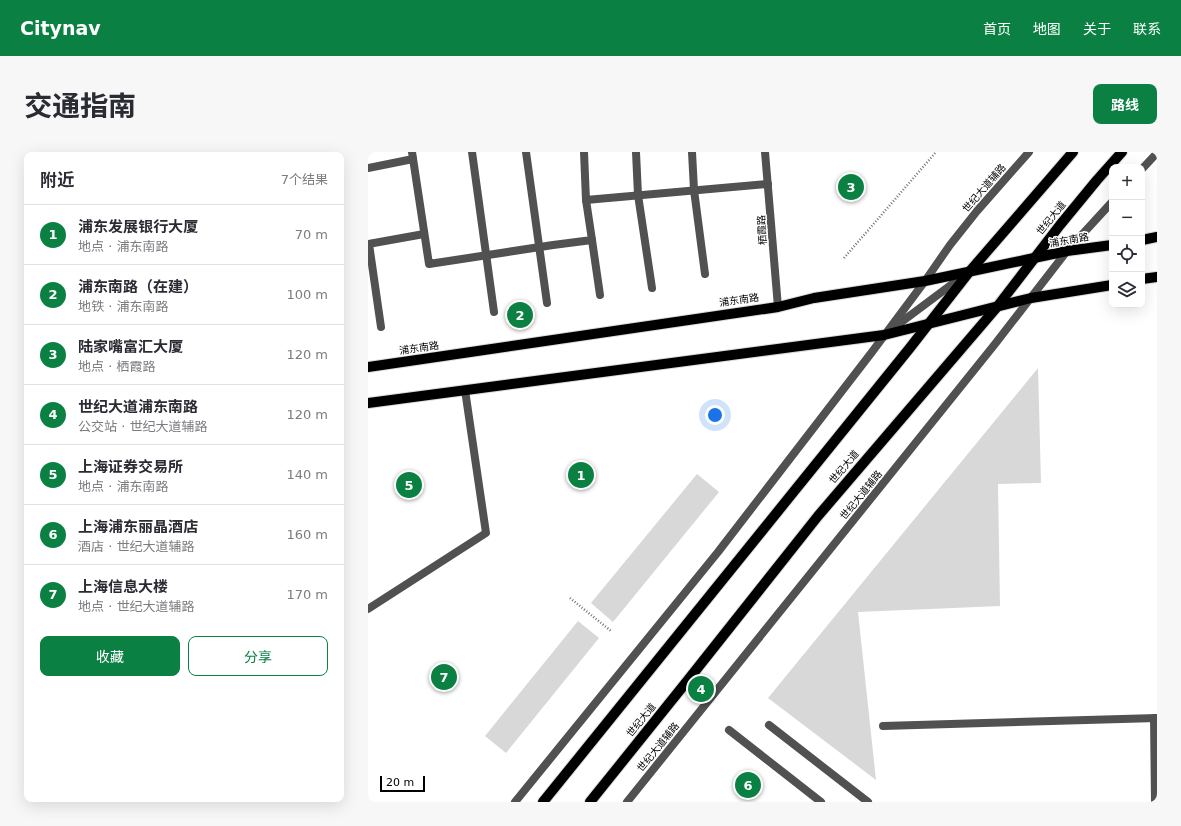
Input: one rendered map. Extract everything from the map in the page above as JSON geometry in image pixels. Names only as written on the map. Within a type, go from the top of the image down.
[{"type":"main road","points":[[543,802],[970,271],[1073,152]]},
{"type":"main road","name":"世纪大道","points":[[590,802],[818,516],[997,307],[1034,258],[1097,180],[1122,152]]},
{"type":"main road","points":[[1145,239],[1157,237]]},
{"type":"main road","name":"浦东南路","points":[[368,368],[778,307],[814,298],[925,281],[1067,251],[1109,245]]},
{"type":"main road","points":[[1145,279],[1157,277]]},
{"type":"main road","points":[[368,403],[884,335],[1031,298],[1109,285]]},
{"type":"street","points":[[472,152],[494,312]]},
{"type":"street","points":[[526,152],[547,303]]},
{"type":"street","points":[[584,152],[586,200],[600,295]]},
{"type":"street","points":[[636,152],[638,195],[652,288]]},
{"type":"street","points":[[692,152],[694,190],[705,274]]},
{"type":"street","name":"栖霞路","points":[[765,152],[778,307]]},
{"type":"street","name":"世纪大道辅路","points":[[515,802],[718,552],[863,365],[950,245],[977,211],[1029,152]]},
{"type":"street","points":[[1145,166],[1157,152]]},
{"type":"street","points":[[368,168],[413,156],[428,264],[592,240]]},
{"type":"street","points":[[586,200],[768,184]]},
{"type":"street","name":"世纪大道辅路","points":[[627,802],[1067,251],[1109,205]]},
{"type":"street","points":[[381,328],[369,244],[424,234]]},
{"type":"street","name":"世纪大道辅路","points":[[884,335],[970,271]]},
{"type":"street","points":[[368,609],[486,533],[465,390]]},
{"type":"street","points":[[884,726],[1155,718],[1155,802]]},
{"type":"street","points":[[769,725],[868,802]]},
{"type":"street","points":[[729,730],[821,802]]},
{"type":"path","points":[[844,258],[936,152]]},
{"type":"path","points":[[570,598],[611,631]]},
{"type":"shaded area","points":[[1038,368],[1041,483],[998,484],[1000,606],[858,612],[876,780],[768,698]]},
{"type":"shaded area","points":[[697,474],[719,492],[613,622],[591,603]]},
{"type":"shaded area","points":[[578,621],[599,638],[506,753],[485,736]]},
{"type":"place","name":"陆家嘴富汇大厦","points":[[851,187]]},
{"type":"place","name":"浦东南路（在建）","points":[[520,315]]},
{"type":"place","name":"浦东发展银行大厦","points":[[581,475]]},
{"type":"place","name":"上海证券交易所","points":[[409,485]]},
{"type":"place","name":"上海信息大楼","points":[[444,677]]},
{"type":"place","name":"世纪大道浦东南路","points":[[701,689]]},
{"type":"place","name":"上海浦东丽晶酒店","points":[[748,785]]}]
